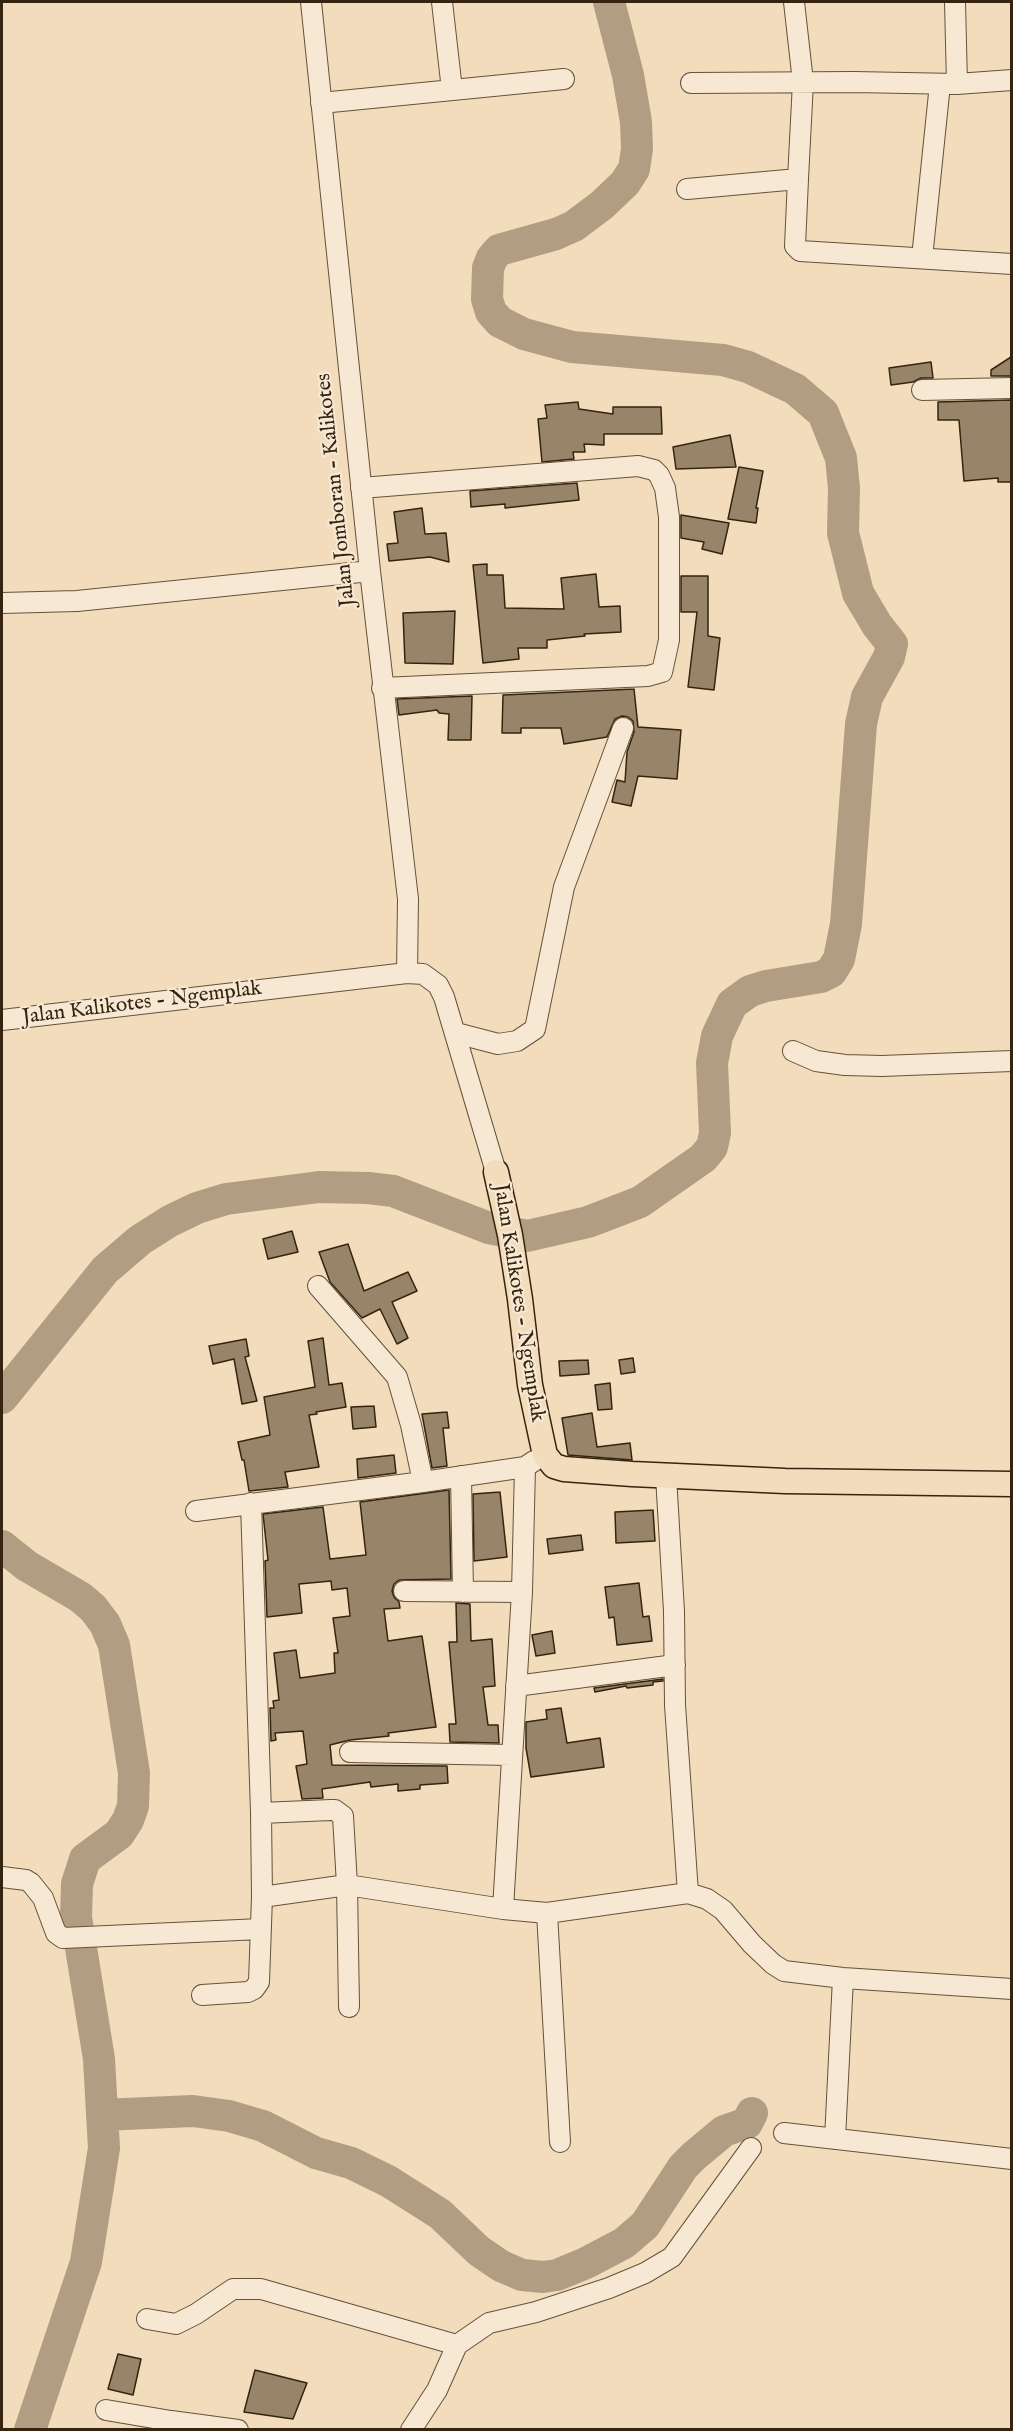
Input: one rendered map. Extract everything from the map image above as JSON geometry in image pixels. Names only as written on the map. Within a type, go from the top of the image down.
[{"type":"main road","name":"Jalan Kalikotes - Ngemplak","points":[[496,1172],[510,1235],[530,1386],[535,1461]]},
{"type":"main road","points":[[535,1461],[564,1469],[666,1476],[785,1481],[1011,1484]]},
{"type":"street","name":"Jalan Jomboran - Kalikotes","points":[[311,2],[382,688],[408,899],[407,973]]},
{"type":"street","points":[[442,2],[452,90]]},
{"type":"street","points":[[794,2],[803,82],[795,246],[797,249],[1011,264]]},
{"type":"street","points":[[922,258],[948,84],[955,2]]},
{"type":"street","points":[[321,103],[564,79]]},
{"type":"street","points":[[691,83],[948,84],[1011,80]]},
{"type":"street","points":[[687,189],[798,179]]},
{"type":"street","points":[[922,390],[1011,388]]},
{"type":"street","points":[[361,488],[638,466],[654,470],[659,475],[665,488],[669,517],[669,640],[662,672],[648,676],[382,688]]},
{"type":"street","points":[[2,603],[77,601],[370,571]]},
{"type":"street","points":[[456,1033],[498,1044],[517,1041],[535,1029],[564,887],[623,728]]},
{"type":"street","name":"Jalan Kalikotes - Ngemplak","points":[[2,1020],[407,973],[423,974],[438,985],[444,997],[496,1172]]},
{"type":"street","points":[[793,1051],[816,1060],[845,1065],[882,1066],[1011,1060]]},
{"type":"street","points":[[318,1286],[397,1377],[411,1425],[423,1482]]},
{"type":"street","points":[[196,1510],[423,1482],[535,1461],[522,1592],[503,1909]]},
{"type":"street","points":[[461,1476],[463,1592]]},
{"type":"street","points":[[666,1476],[674,1611],[675,1706],[688,1893]]},
{"type":"street","points":[[202,1995],[241,1994],[254,1989],[259,1982],[262,1897],[261,1813],[251,1503]]},
{"type":"street","points":[[404,1592],[522,1592]]},
{"type":"street","points":[[516,1686],[675,1665]]},
{"type":"street","points":[[350,1752],[511,1755]]},
{"type":"street","points":[[261,1813],[331,1810],[339,1812],[344,1819],[349,2007]]},
{"type":"street","points":[[2,1878],[26,1880],[32,1883],[43,1899],[56,1933],[63,1938],[261,1929]]},
{"type":"street","points":[[262,1897],[347,1885],[503,1909],[547,1913],[688,1893],[707,1899],[723,1910],[752,1944],[784,1971],[843,1978],[1011,1989]]},
{"type":"street","points":[[547,1913],[560,2142]]},
{"type":"street","points":[[836,2139],[843,1978]]},
{"type":"street","points":[[784,2133],[1011,2159]]},
{"type":"street","points":[[411,2430],[437,2390],[457,2345],[489,2323],[536,2312],[609,2288],[672,2257],[751,2148]]},
{"type":"street","points":[[147,2319],[176,2324],[196,2314],[233,2289],[261,2289],[457,2345]]},
{"type":"street","points":[[106,2410],[238,2430]]},
{"type":"building","points":[[1011,357],[1011,376],[991,376],[991,370]]},
{"type":"building","points":[[931,362],[933,378],[921,378],[913,382],[891,385],[889,368]]},
{"type":"building","points":[[1011,400],[1011,482],[998,482],[998,478],[964,481],[959,420],[938,420],[938,402]]},
{"type":"building","points":[[578,402],[579,409],[613,414],[613,407],[661,407],[662,434],[604,434],[604,445],[584,444],[585,452],[573,452],[574,459],[542,462],[538,419],[547,418],[545,405]]},
{"type":"building","points":[[730,435],[736,467],[676,469],[673,447]]},
{"type":"building","points":[[739,467],[763,471],[756,508],[758,508],[756,523],[728,519]]},
{"type":"building","points":[[577,483],[579,500],[505,508],[505,504],[471,507],[470,491]]},
{"type":"building","points":[[422,508],[425,534],[446,533],[449,562],[430,557],[389,561],[387,544],[398,543],[394,512]]},
{"type":"building","points":[[681,515],[729,523],[722,554],[702,549],[704,542],[681,538]]},
{"type":"building","points":[[487,564],[487,575],[503,575],[505,608],[564,609],[561,578],[596,574],[599,607],[620,606],[621,632],[584,634],[585,636],[547,640],[547,648],[518,648],[519,659],[483,663],[473,565]]},
{"type":"building","points":[[681,576],[708,576],[708,636],[720,638],[714,690],[688,687],[697,612],[681,612]]},
{"type":"building","points":[[455,611],[453,664],[405,663],[403,613]]},
{"type":"building","points":[[634,689],[638,727],[681,730],[677,779],[638,776],[631,806],[612,802],[617,780],[625,782],[627,752],[634,732],[633,721],[628,717],[622,716],[615,719],[607,737],[564,744],[561,728],[521,728],[521,733],[502,733],[503,695]]},
{"type":"building","points":[[472,696],[471,740],[448,740],[449,714],[439,713],[437,710],[399,715],[397,699]]},
{"type":"building","points":[[292,1231],[298,1252],[268,1259],[263,1239]]},
{"type":"building","points":[[348,1244],[364,1291],[408,1272],[417,1291],[392,1302],[408,1338],[397,1344],[380,1309],[362,1318],[330,1282],[319,1252]]},
{"type":"building","points":[[323,1338],[329,1385],[342,1383],[346,1407],[309,1415],[319,1467],[285,1472],[288,1487],[249,1491],[244,1460],[242,1460],[238,1442],[270,1435],[264,1397],[315,1387],[308,1341]]},
{"type":"building","points":[[246,1339],[249,1356],[245,1357],[257,1401],[242,1404],[234,1359],[213,1364],[209,1346]]},
{"type":"building","points":[[633,1358],[635,1372],[621,1374],[619,1360]]},
{"type":"building","points":[[588,1360],[589,1374],[560,1376],[559,1361]]},
{"type":"building","points":[[610,1383],[612,1409],[598,1410],[595,1385]]},
{"type":"building","points":[[374,1406],[376,1427],[353,1429],[351,1407]]},
{"type":"building","points":[[447,1412],[449,1428],[443,1428],[447,1466],[432,1468],[422,1414]]},
{"type":"building","points":[[592,1413],[597,1447],[630,1443],[632,1460],[568,1455],[562,1418]]},
{"type":"building","points":[[394,1455],[396,1473],[358,1478],[357,1459]]},
{"type":"building","points":[[449,1490],[451,1579],[399,1580],[394,1584],[392,1591],[400,1608],[384,1609],[388,1641],[422,1636],[436,1727],[388,1733],[389,1736],[350,1740],[330,1745],[332,1765],[447,1766],[448,1783],[420,1785],[420,1789],[398,1791],[398,1784],[371,1787],[370,1782],[322,1789],[323,1798],[302,1799],[296,1766],[307,1764],[303,1731],[275,1733],[276,1740],[271,1741],[270,1708],[274,1708],[273,1701],[279,1700],[274,1653],[296,1650],[300,1678],[335,1673],[334,1653],[338,1653],[333,1618],[350,1616],[347,1588],[332,1590],[331,1581],[299,1584],[302,1613],[267,1617],[265,1561],[268,1560],[263,1514],[323,1507],[330,1559],[366,1555],[360,1502]]},
{"type":"building","points":[[500,1492],[507,1557],[474,1561],[473,1494]]},
{"type":"building","points":[[653,1510],[655,1541],[616,1543],[615,1512]]},
{"type":"building","points":[[581,1535],[583,1550],[549,1554],[547,1539]]},
{"type":"building","points":[[639,1583],[643,1617],[649,1616],[652,1641],[617,1645],[614,1617],[609,1618],[605,1587]]},
{"type":"building","points":[[456,1603],[470,1604],[471,1641],[492,1639],[495,1686],[483,1687],[488,1725],[498,1725],[499,1743],[450,1742],[449,1724],[456,1724],[449,1642],[457,1642]]},
{"type":"building","points":[[552,1631],[555,1653],[536,1656],[532,1635]]},
{"type":"building","points":[[663,1679],[663,1681],[653,1682],[653,1685],[627,1688],[626,1686],[595,1692],[594,1688]]},
{"type":"building","points":[[561,1708],[567,1743],[600,1738],[604,1767],[531,1777],[526,1748],[526,1722],[547,1719],[546,1710]]},
{"type":"building","points":[[118,2354],[141,2359],[133,2395],[108,2389]]},
{"type":"building","points":[[255,2370],[307,2383],[293,2419],[244,2412]]},
{"type":"waterway","points":[[2,1398],[105,1270],[140,1240],[170,1221],[197,1208],[226,1199],[319,1187],[393,1191],[489,1228],[527,1236],[588,1222],[640,1202],[703,1158],[712,1147],[715,1133],[712,1063],[717,1036],[732,1004],[750,991],[766,986],[821,977],[831,972],[839,959],[846,924],[861,724],[867,697],[889,657],[892,644],[877,625],[858,593],[843,533],[844,488],[841,458],[823,413],[795,389],[748,367],[723,360],[572,347],[524,334],[500,322],[491,312],[487,299],[488,268],[492,258],[499,250],[556,234],[574,226],[602,205],[625,183],[634,169],[637,149],[636,122],[628,75],[609,2]]},
{"type":"waterway","points":[[2,1546],[27,1566],[80,1597],[93,1608],[105,1624],[114,1645],[134,1773],[133,1806],[128,1820],[119,1834],[85,1859],[77,1884],[76,1917],[99,2059],[104,2148],[86,2262],[30,2430]]},
{"type":"waterway","points":[[102,2115],[193,2111],[229,2116],[263,2126],[316,2153],[351,2163],[388,2181],[440,2214],[479,2251],[501,2266],[522,2275],[543,2277],[557,2275],[586,2263],[624,2243],[645,2225],[683,2167],[724,2131],[747,2123],[752,2113]]}]
